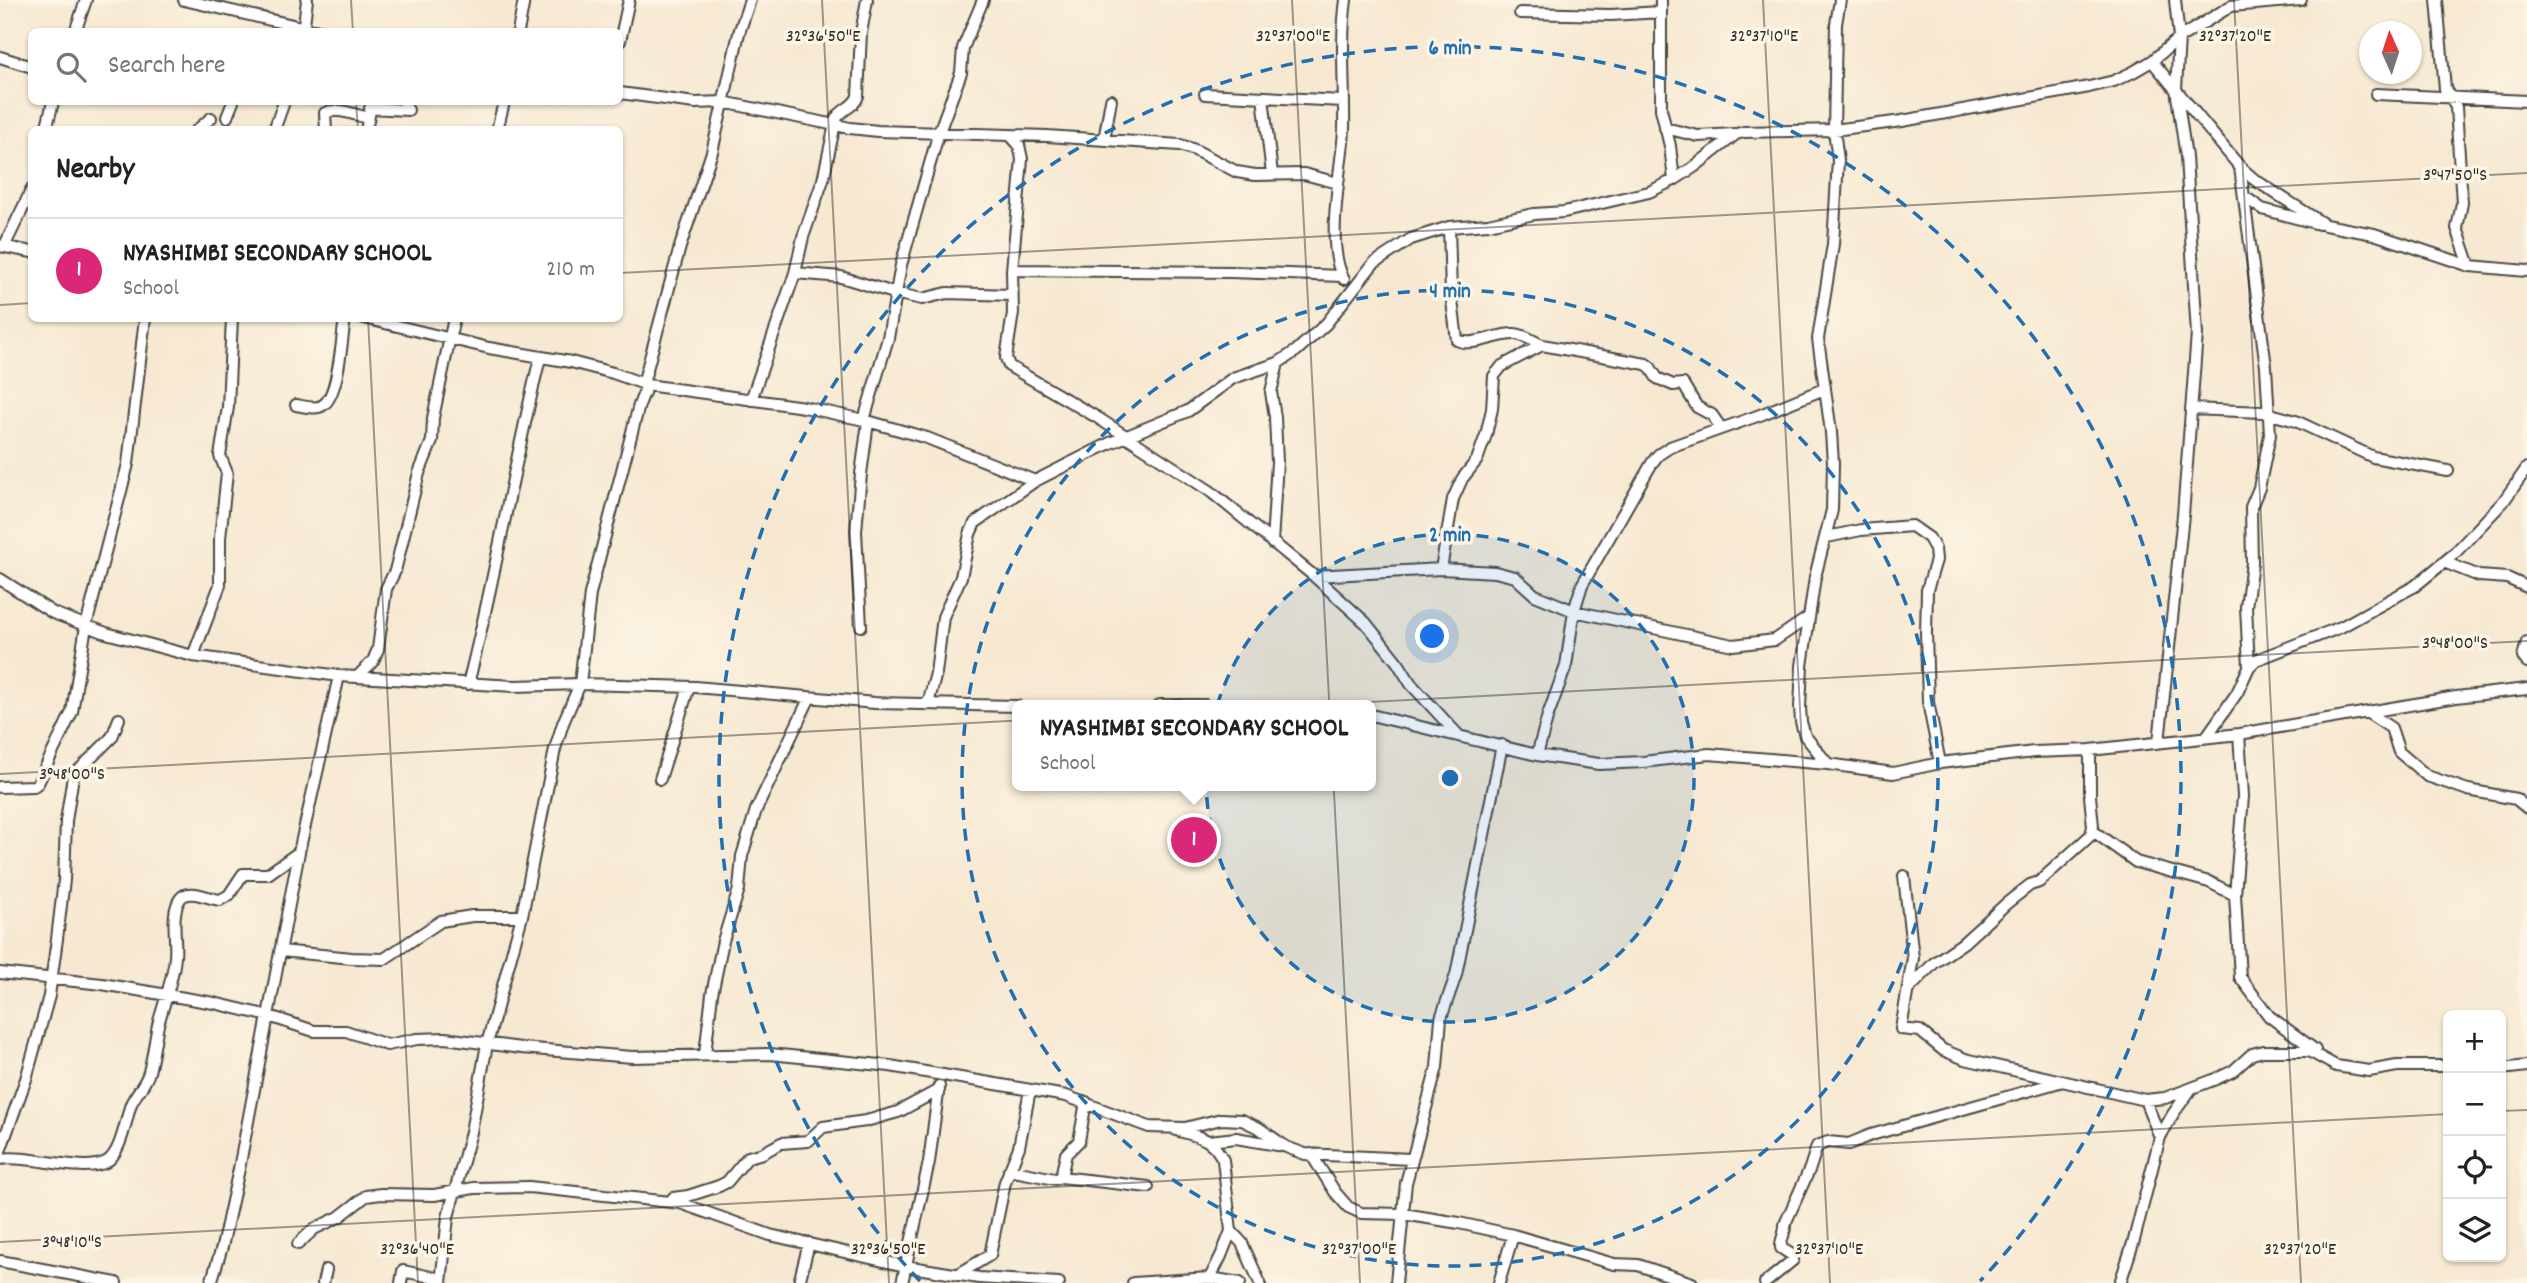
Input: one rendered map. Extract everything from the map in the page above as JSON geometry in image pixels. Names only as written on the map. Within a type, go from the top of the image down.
[{"type":"street","points":[[76,28],[86,0]]},
{"type":"street","points":[[184,0],[300,28]]},
{"type":"street","points":[[304,28],[307,0]]},
{"type":"street","points":[[519,28],[524,0]]},
{"type":"street","points":[[623,28],[629,0]]},
{"type":"street","points":[[401,1283],[403,1271],[441,1281],[448,1217],[471,1132],[487,1044],[522,916],[555,749],[580,684],[590,594],[680,247],[712,152],[739,33],[750,0]]},
{"type":"street","points":[[751,400],[795,274],[803,237],[823,180],[839,113],[855,103],[859,96],[861,33],[867,0]]},
{"type":"street","points":[[861,626],[856,531],[866,421],[888,338],[894,293],[939,132],[961,73],[963,48],[983,0]]},
{"type":"street","points":[[1346,0],[1341,57],[1344,127],[1338,183],[1336,251],[1338,267],[1352,290]]},
{"type":"street","points":[[1828,764],[1805,736],[1801,722],[1802,666],[1809,617],[1817,568],[1832,510],[1833,463],[1818,340],[1833,244],[1838,160],[1834,130],[1836,24],[1840,0]]},
{"type":"street","points":[[2159,742],[2183,516],[2197,334],[2186,157],[2176,89],[2179,38],[2175,0]]},
{"type":"street","points":[[1665,128],[1698,136],[1834,130],[1902,121],[2089,87],[2114,81],[2152,61],[2179,38],[2231,6],[2301,0]]},
{"type":"street","points":[[2437,0],[2445,89],[2455,107],[2462,203],[2457,228],[2470,266]]},
{"type":"street","points":[[1520,13],[1611,15],[1661,6],[1661,109],[1674,180]]},
{"type":"street","points":[[0,57],[28,66]]},
{"type":"street","points":[[2152,61],[2240,167],[2255,180],[2325,225]]},
{"type":"street","points":[[623,93],[695,103],[723,102],[835,125],[888,131],[1180,145],[1237,172],[1304,174],[1338,183]]},
{"type":"street","points":[[1205,94],[1343,101]]},
{"type":"street","points":[[2376,94],[2527,101]]},
{"type":"street","points":[[1263,97],[1272,174]]},
{"type":"street","points":[[1104,140],[1111,100]]},
{"type":"street","points":[[47,126],[51,105]]},
{"type":"street","points":[[227,117],[232,105]]},
{"type":"street","points":[[276,126],[283,105]]},
{"type":"street","points":[[326,126],[325,113],[328,111],[369,114],[408,110],[404,105]]},
{"type":"street","points":[[499,126],[503,105]]},
{"type":"street","points":[[202,126],[211,118]]},
{"type":"street","points":[[929,704],[943,617],[961,577],[973,527],[981,518],[1035,481],[1127,436],[1188,411],[1233,378],[1278,363],[1326,324],[1374,264],[1411,239],[1449,227],[1488,224],[1595,206],[1649,192],[1674,180],[1736,134]]},
{"type":"street","points":[[1011,136],[1019,145],[1022,159],[1012,270],[1013,313],[1006,358],[1009,366],[1127,436],[1210,491],[1314,576],[1381,640],[1411,684],[1459,736]]},
{"type":"street","points":[[2240,167],[2266,367],[2270,435],[2259,488],[2251,507],[2252,563],[2246,607],[2249,667]]},
{"type":"street","points":[[28,197],[2,246],[28,251]]},
{"type":"street","points":[[2245,197],[2262,209],[2374,234],[2470,266],[2527,271]]},
{"type":"street","points":[[1449,227],[1451,293],[1457,340],[1466,342],[1516,334],[1542,345],[1646,364],[1657,378],[1674,385],[1683,384],[1697,407],[1712,415],[1721,428]]},
{"type":"street","points":[[1012,270],[1342,276]]},
{"type":"street","points":[[795,274],[841,277],[922,299],[947,293],[1012,295]]},
{"type":"street","points":[[0,787],[34,786],[41,779],[69,721],[86,626],[128,464],[145,322]]},
{"type":"street","points":[[192,656],[220,585],[220,538],[227,473],[220,456],[228,407],[232,322]]},
{"type":"street","points":[[296,405],[323,406],[329,399],[340,359],[345,322]]},
{"type":"street","points":[[378,322],[489,348],[592,368],[645,385],[804,407],[866,421],[927,438],[1035,481]]},
{"type":"street","points":[[356,677],[373,661],[378,649],[386,589],[400,555],[419,473],[432,441],[433,418],[453,322]]},
{"type":"street","points":[[1441,569],[1453,499],[1462,479],[1477,460],[1486,435],[1492,409],[1494,376],[1502,366],[1542,345]]},
{"type":"street","points":[[468,684],[498,555],[519,440],[540,358]]},
{"type":"street","points":[[1272,543],[1277,462],[1275,418],[1270,392],[1278,363]]},
{"type":"street","points":[[1537,755],[1566,666],[1574,611],[1582,585],[1658,455],[1670,447],[1824,389]]},
{"type":"street","points":[[2191,409],[2268,413],[2296,421],[2372,457],[2448,471]]},
{"type":"street","points":[[2207,736],[2237,693],[2249,667],[2261,656],[2308,641],[2373,611],[2415,586],[2444,562],[2502,502],[2527,468]]},
{"type":"street","points":[[1827,537],[1861,530],[1912,526],[1929,538],[1935,549],[1936,560],[1927,590],[1926,633],[1928,702],[1940,763]]},
{"type":"street","points":[[2444,562],[2479,576],[2501,577],[2527,587]]},
{"type":"street","points":[[1314,576],[1441,569],[1495,572],[1518,579],[1535,594],[1574,611],[1733,645],[1775,640],[1809,617]]},
{"type":"street","points":[[0,579],[53,613],[86,626],[192,656],[339,676],[515,686],[580,684],[689,687],[808,699],[1012,706]]},
{"type":"street","points":[[2527,642],[2523,657],[2527,662]]},
{"type":"street","points":[[212,1283],[239,1170],[299,852],[339,676]]},
{"type":"street","points":[[660,779],[689,687]]},
{"type":"street","points":[[1376,716],[1537,755],[1619,764],[1709,754],[1828,764],[1894,773],[1940,763],[2034,752],[2090,750],[2239,734],[2456,697],[2527,689]]},
{"type":"street","points":[[705,1054],[712,994],[723,941],[739,889],[742,856],[752,821],[808,699]]},
{"type":"street","points":[[2368,713],[2391,728],[2399,752],[2427,776],[2468,790],[2516,799],[2527,808]]},
{"type":"street","points":[[0,1151],[26,1079],[46,1008],[64,880],[66,821],[73,776],[112,737],[119,719]]},
{"type":"street","points":[[2239,734],[2242,796],[2235,895],[2240,977],[2269,1016],[2298,1040],[2342,1067]]},
{"type":"street","points":[[1396,1283],[1406,1183],[1437,1067],[1441,1018],[1456,975],[1502,745]]},
{"type":"street","points":[[2090,750],[2093,831],[2136,862],[2209,882],[2235,895]]},
{"type":"street","points":[[1907,992],[1934,963],[1963,943],[2030,885],[2039,881],[2093,831]]},
{"type":"street","points":[[0,1159],[27,1157],[81,1165],[106,1162],[119,1143],[131,1106],[147,1079],[175,956],[176,912],[181,898],[192,894],[220,900],[229,895],[243,874],[268,874],[299,852]]},
{"type":"street","points":[[1904,876],[1913,950],[1901,1029],[1920,1031],[1942,1050],[1965,1059],[2145,1100],[2165,1098],[2228,1074],[2244,1059],[2263,1051],[2309,1051],[2342,1067],[2369,1070],[2398,1066],[2443,1066]]},
{"type":"street","points":[[281,951],[384,959],[441,921],[472,916],[522,916]]},
{"type":"street","points":[[0,973],[102,984],[214,1003],[269,1016],[314,1031],[346,1031],[387,1045],[428,1038],[647,1058],[705,1054],[782,1055],[890,1066],[1086,1102],[1139,1124],[1185,1128],[1221,1119],[1242,1120],[1295,1151],[1411,1159]]},
{"type":"street","points":[[2506,1069],[2525,1068]]},
{"type":"street","points":[[902,1283],[929,1162],[941,1075]]},
{"type":"street","points":[[1765,1283],[1793,1260],[1792,1255],[1781,1248],[1786,1232],[1785,1224],[1817,1146],[1828,1142],[1849,1144],[1871,1135],[2064,1081]]},
{"type":"street","points":[[2120,1283],[2134,1240],[2160,1137],[2191,1089]]},
{"type":"street","points":[[660,1200],[688,1196],[719,1186],[727,1182],[748,1157],[763,1153],[781,1143],[810,1140],[825,1126],[866,1121],[898,1112],[939,1090]]},
{"type":"street","points":[[957,1275],[990,1255],[1009,1170],[1019,1147],[1030,1090]]},
{"type":"street","points":[[2145,1100],[2160,1137]]},
{"type":"street","points":[[1060,1177],[1066,1154],[1079,1141],[1086,1102]]},
{"type":"street","points":[[1170,1128],[1209,1141],[1236,1138],[1286,1147]]},
{"type":"street","points":[[1209,1141],[1223,1160],[1231,1231],[1210,1278]]},
{"type":"street","points":[[1311,1154],[1335,1192],[1348,1207],[1361,1213],[1403,1214],[1513,1235],[1614,1265],[1638,1265],[1692,1283]]},
{"type":"street","points":[[1009,1170],[1055,1179],[1060,1177],[1148,1188]]},
{"type":"street","points":[[298,1244],[314,1229],[338,1217],[366,1196],[529,1187],[660,1200],[703,1209],[770,1235],[905,1266],[957,1275],[1059,1283]]},
{"type":"street","points":[[1231,1231],[1242,1243],[1260,1283]]},
{"type":"street","points":[[1499,1283],[1513,1235]]},
{"type":"street","points":[[799,1283],[809,1243]]},
{"type":"street","points":[[0,1261],[116,1283]]},
{"type":"street","points":[[323,1283],[326,1270]]},
{"type":"street","points":[[1133,1283],[1210,1278],[1240,1283]]},
{"type":"place","name":"NYASHIMBI SECONDARY SCHOOL","points":[[1194,840]]}]
